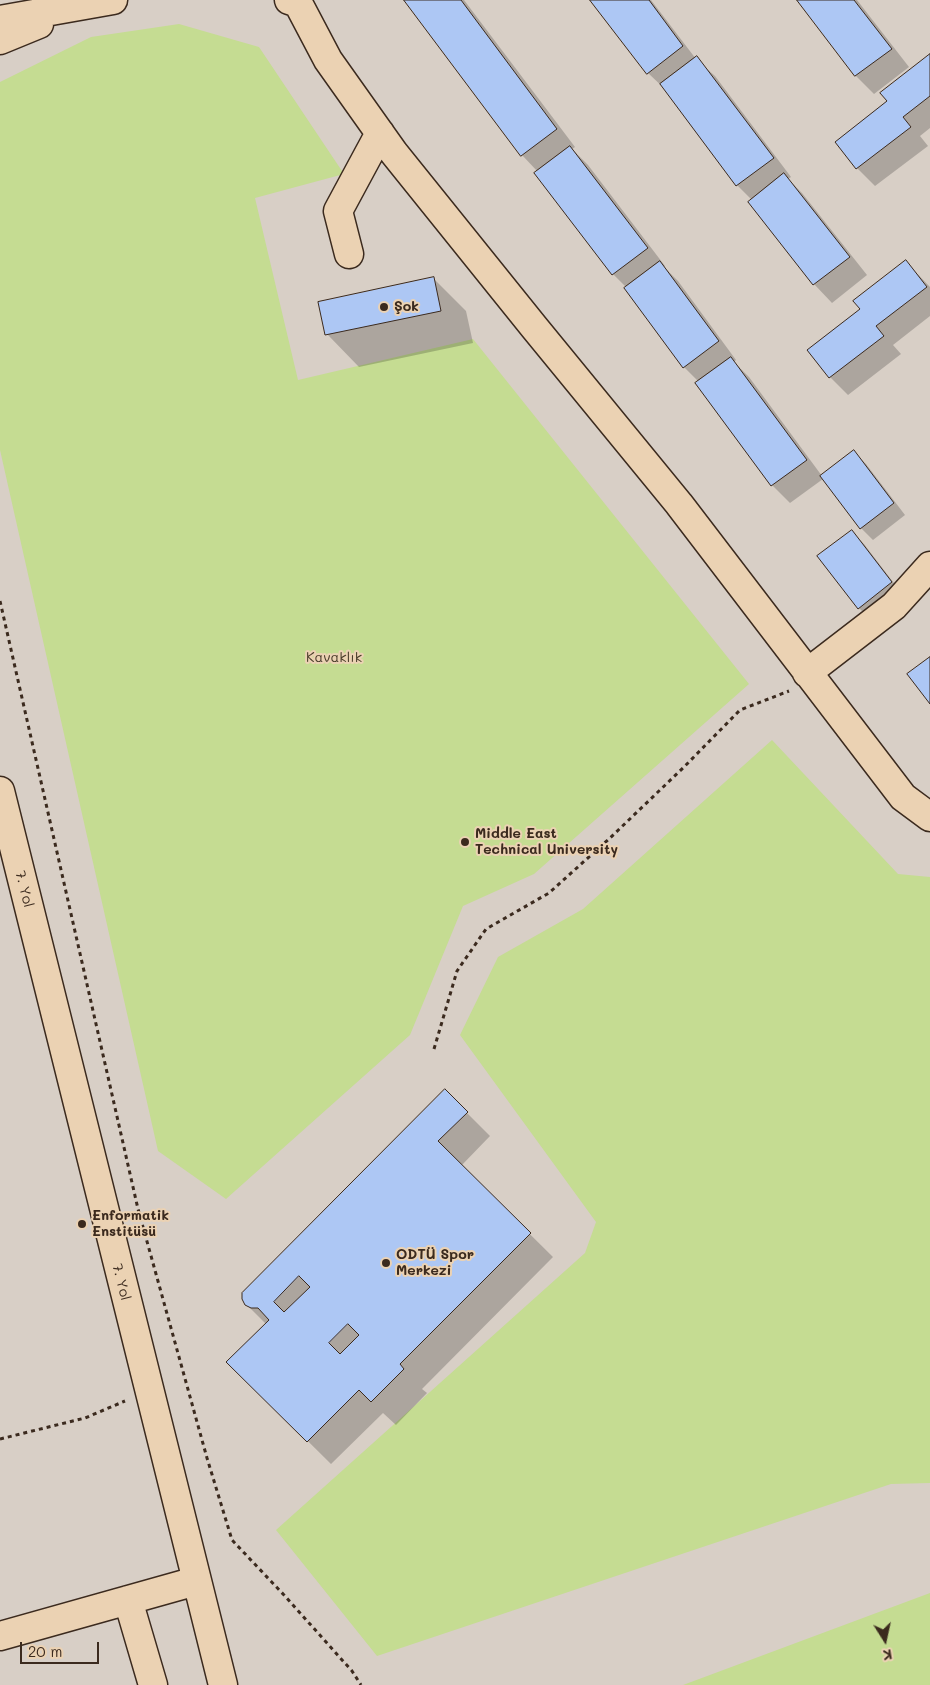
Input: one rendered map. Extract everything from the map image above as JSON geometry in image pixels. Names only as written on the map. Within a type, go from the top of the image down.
[{"type":"street","points":[[0,20],[113,0]]},
{"type":"street","points":[[297,1],[328,60],[400,161],[679,504],[903,796],[930,817]]},
{"type":"street","points":[[0,40],[82,6]]},
{"type":"street","points":[[349,254],[338,212],[380,133]]},
{"type":"street","points":[[811,678],[894,606],[930,566]]},
{"type":"street","name":"7. Yol","points":[[0,791],[223,1685]]},
{"type":"street","points":[[0,1636],[196,1581]]},
{"type":"street","points":[[128,1600],[153,1685]]},
{"type":"path","points":[[0,601],[138,1208],[204,1448],[232,1540],[352,1671],[361,1685]]},
{"type":"path","points":[[434,1049],[457,971],[486,929],[549,892],[610,838],[740,710],[811,678]]},
{"type":"path","points":[[0,1439],[85,1418],[149,1391]]},
{"type":"shaded area","name":"Middle East Technical University","points":[[0,0],[930,0],[930,1685],[0,1685]]},
{"type":"green space","name":"Kavaklık","points":[[179,24],[259,47],[344,174],[255,198],[298,380],[473,339],[749,684],[534,874],[463,906],[410,1035],[226,1199],[158,1151],[0,450],[0,82],[91,37]]},
{"type":"green space","points":[[772,740],[898,874],[930,877],[930,1483],[891,1484],[377,1656],[276,1530],[585,1253],[596,1222],[460,1035],[498,957],[583,909]]},
{"type":"green space","points":[[930,1593],[930,1685],[683,1685]]},
{"type":"building","points":[[404,0],[461,0],[557,129],[521,156]]},
{"type":"building","points":[[590,0],[649,0],[683,46],[647,74]]},
{"type":"building","points":[[797,0],[854,0],[892,49],[855,76]]},
{"type":"building","points":[[930,54],[930,96],[903,117],[911,127],[856,169],[835,142],[887,101],[880,93]]},
{"type":"building","points":[[697,56],[774,158],[736,186],[660,84]]},
{"type":"building","points":[[570,146],[648,248],[612,275],[534,173]]},
{"type":"building","points":[[784,173],[850,257],[813,285],[748,202]]},
{"type":"building","points":[[906,260],[927,287],[876,326],[884,336],[829,378],[807,350],[860,309],[853,301]]},
{"type":"building","points":[[660,261],[719,341],[683,368],[624,288]]},
{"type":"building","points":[[434,277],[441,311],[325,335],[318,302]]},
{"type":"building","points":[[731,357],[807,460],[771,486],[695,383]]},
{"type":"building","points":[[854,450],[894,503],[860,529],[820,476]]},
{"type":"building","points":[[852,530],[892,582],[858,609],[817,556]]},
{"type":"building","points":[[930,657],[930,704],[907,674]]},
{"type":"building","name":"ODTÜ Spor Merkezi","points":[[445,1089],[468,1112],[438,1141],[531,1233],[400,1364],[404,1369],[371,1402],[359,1390],[307,1442],[226,1362],[269,1320],[258,1308],[251,1308],[245,1305],[242,1293]],"holes":[[[299,1276],[310,1287],[284,1312],[274,1302]],[[348,1324],[359,1335],[340,1354],[329,1343]]]},
{"type":"place","name":"Şok","points":[[384,307]]},
{"type":"place","name":"Middle East Technical University","points":[[465,842]]},
{"type":"place","name":"Enformatik Enstitüsü","points":[[82,1224]]},
{"type":"place","name":"ODTÜ Spor Merkezi","points":[[386,1263]]}]
